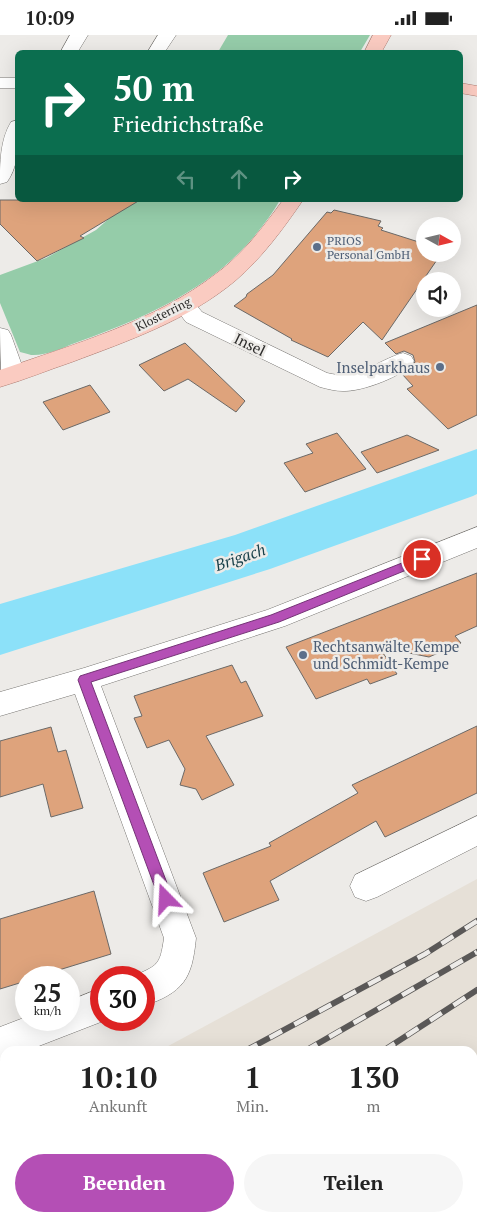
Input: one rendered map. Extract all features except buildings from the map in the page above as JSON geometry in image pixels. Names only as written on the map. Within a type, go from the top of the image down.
[{"type":"main road","points":[[374,50],[382,35]]},
{"type":"main road","points":[[463,89],[477,91]]},
{"type":"main road","points":[[463,103],[477,105]]},
{"type":"main road","name":"Klosterring","points":[[7,377],[125,333],[184,305],[226,277],[273,229],[292,202]]},
{"type":"street","points":[[70,50],[79,35]]},
{"type":"street","points":[[157,50],[167,35]]},
{"type":"street","points":[[0,83],[15,83]]},
{"type":"street","points":[[0,178],[15,135]]},
{"type":"street","name":"Insel","points":[[184,305],[194,317],[320,379],[338,384],[356,383],[403,361]]},
{"type":"street","points":[[0,335],[7,377]]},
{"type":"street","points":[[0,704],[84,680],[275,618],[477,537]]},
{"type":"street","points":[[84,680],[180,938],[177,964],[164,981],[155,985]]},
{"type":"street","points":[[366,886],[477,830]]},
{"type":"street","points":[[0,1045],[35,1031]]},
{"type":"shaded area","points":[[477,879],[477,1046],[168,1046]]},
{"type":"green space","points":[[228,35],[370,35],[361,50],[219,50]]},
{"type":"green space","points":[[128,202],[279,202],[266,221],[241,251],[212,276],[180,297],[111,330],[54,351],[37,355],[20,352],[0,303],[0,275],[46,258],[96,230]]},
{"type":"water","name":"Brigach","points":[[477,449],[477,494],[473,496],[270,569],[0,655],[0,604],[235,535]]},
{"type":"railway","points":[[254,1046],[425,954],[477,921]]},
{"type":"railway","points":[[314,1046],[477,952]]},
{"type":"railway","points":[[391,1046],[477,990]]},
{"type":"place","name":"PRIOS Personal GmbH","points":[[317,247]]},
{"type":"place","name":"Inselparkhaus","points":[[440,367]]},
{"type":"place","name":"Rechtsanwälte Kempe und Schmidt-Kempe","points":[[303,655]]},
{"type":"route","points":[[166,899],[84,680],[275,618],[422,559]]}]
